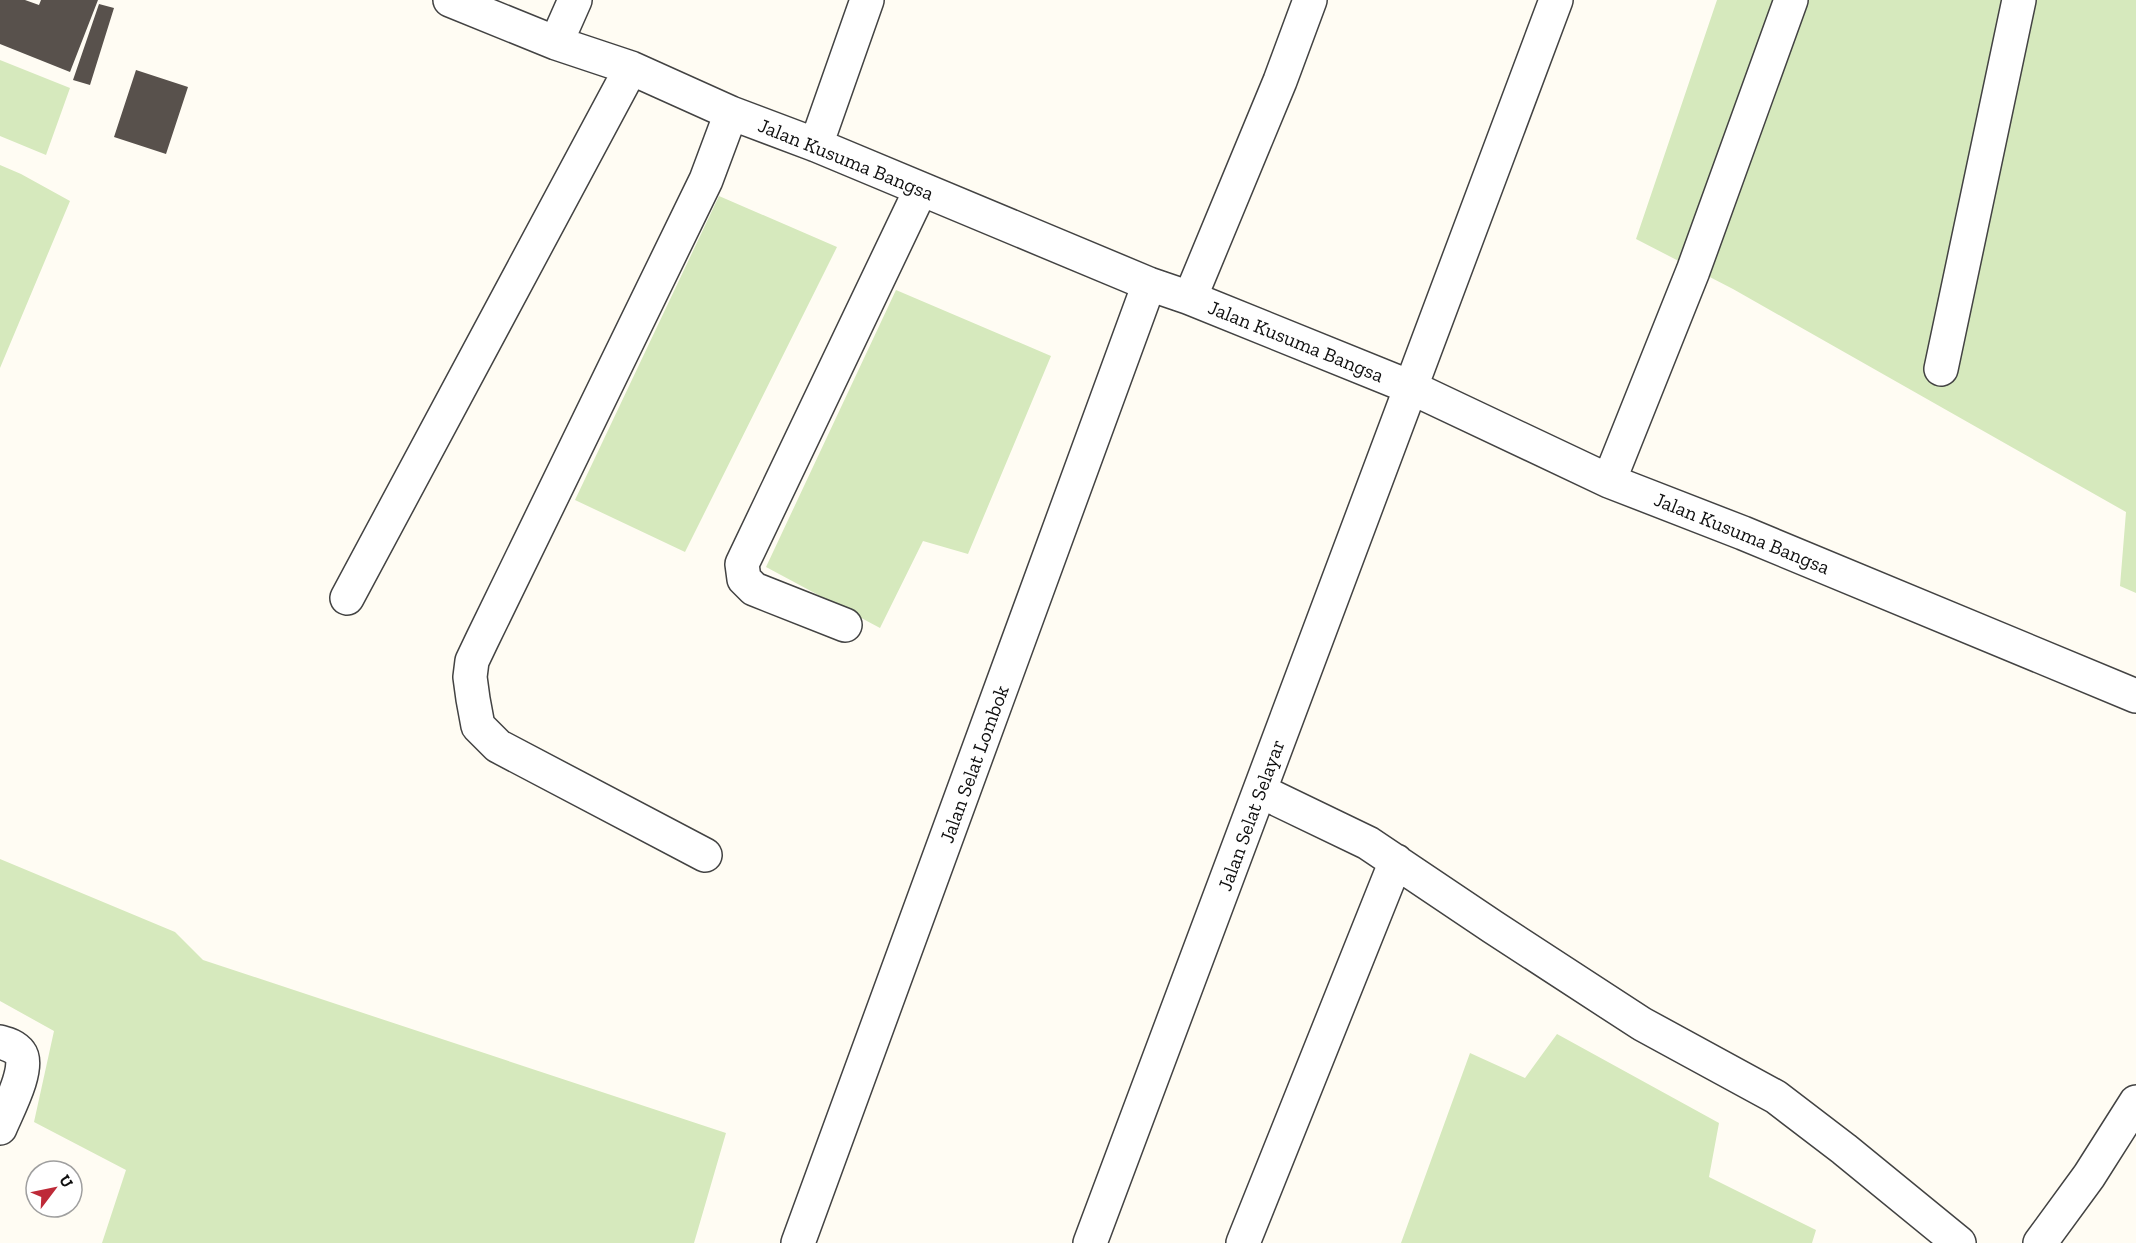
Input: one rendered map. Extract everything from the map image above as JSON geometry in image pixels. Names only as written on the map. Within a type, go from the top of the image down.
[{"type":"street","name":"Jalan Kusuma Bangsa","points":[[450,0],[556,43],[631,68],[731,113],[816,145],[1149,284],[1190,298],[1410,387],[1609,481],[1743,532],[2136,696]]},
{"type":"street","points":[[556,43],[575,0]]},
{"type":"street","points":[[816,145],[867,0]]},
{"type":"street","points":[[1190,298],[1280,81],[1310,0]]},
{"type":"street","name":"Jalan Selat Selayar","points":[[1090,1243],[1556,0]]},
{"type":"street","points":[[1609,481],[1693,271],[1791,0]]},
{"type":"street","points":[[1941,369],[2019,0]]},
{"type":"street","points":[[347,598],[631,68]]},
{"type":"street","points":[[705,855],[498,746],[478,726],[470,677],[472,661],[706,180],[731,113]]},
{"type":"street","points":[[845,625],[754,589],[744,579],[742,564],[921,189]]},
{"type":"street","name":"Jalan Selat Lombok","points":[[798,1243],[1149,284]]},
{"type":"street","points":[[1260,791],[1368,843],[1642,1024],[1776,1097],[1959,1243]]},
{"type":"street","points":[[1243,1243],[1396,861]]},
{"type":"street","points":[[0,1042],[13,1046],[20,1052],[23,1066],[0,1128]]},
{"type":"street","points":[[2040,1243],[2089,1176],[2136,1102]]},
{"type":"green space","points":[[1717,0],[2136,0],[2136,593],[2120,586],[2126,512],[1733,289],[1636,239]]},
{"type":"green space","points":[[0,60],[70,88],[46,155],[0,136]]},
{"type":"green space","points":[[0,165],[70,201],[0,368]]},
{"type":"green space","points":[[719,196],[837,247],[685,552],[575,500]]},
{"type":"green space","points":[[896,290],[1051,356],[968,554],[923,541],[880,628],[766,567]]},
{"type":"green space","points":[[0,859],[175,932],[203,960],[726,1133],[694,1243],[102,1243],[126,1170],[34,1122],[54,1031],[0,1001]]},
{"type":"green space","points":[[1557,1034],[1719,1123],[1709,1177],[1816,1230],[1812,1243],[1401,1243],[1470,1053],[1525,1078]]},
{"type":"building","points":[[0,0],[25,0],[39,5],[41,0],[98,0],[70,72],[0,44]]},
{"type":"building","points":[[99,4],[114,8],[90,85],[73,80]]},
{"type":"building","points":[[136,70],[188,87],[166,154],[114,137]]}]
